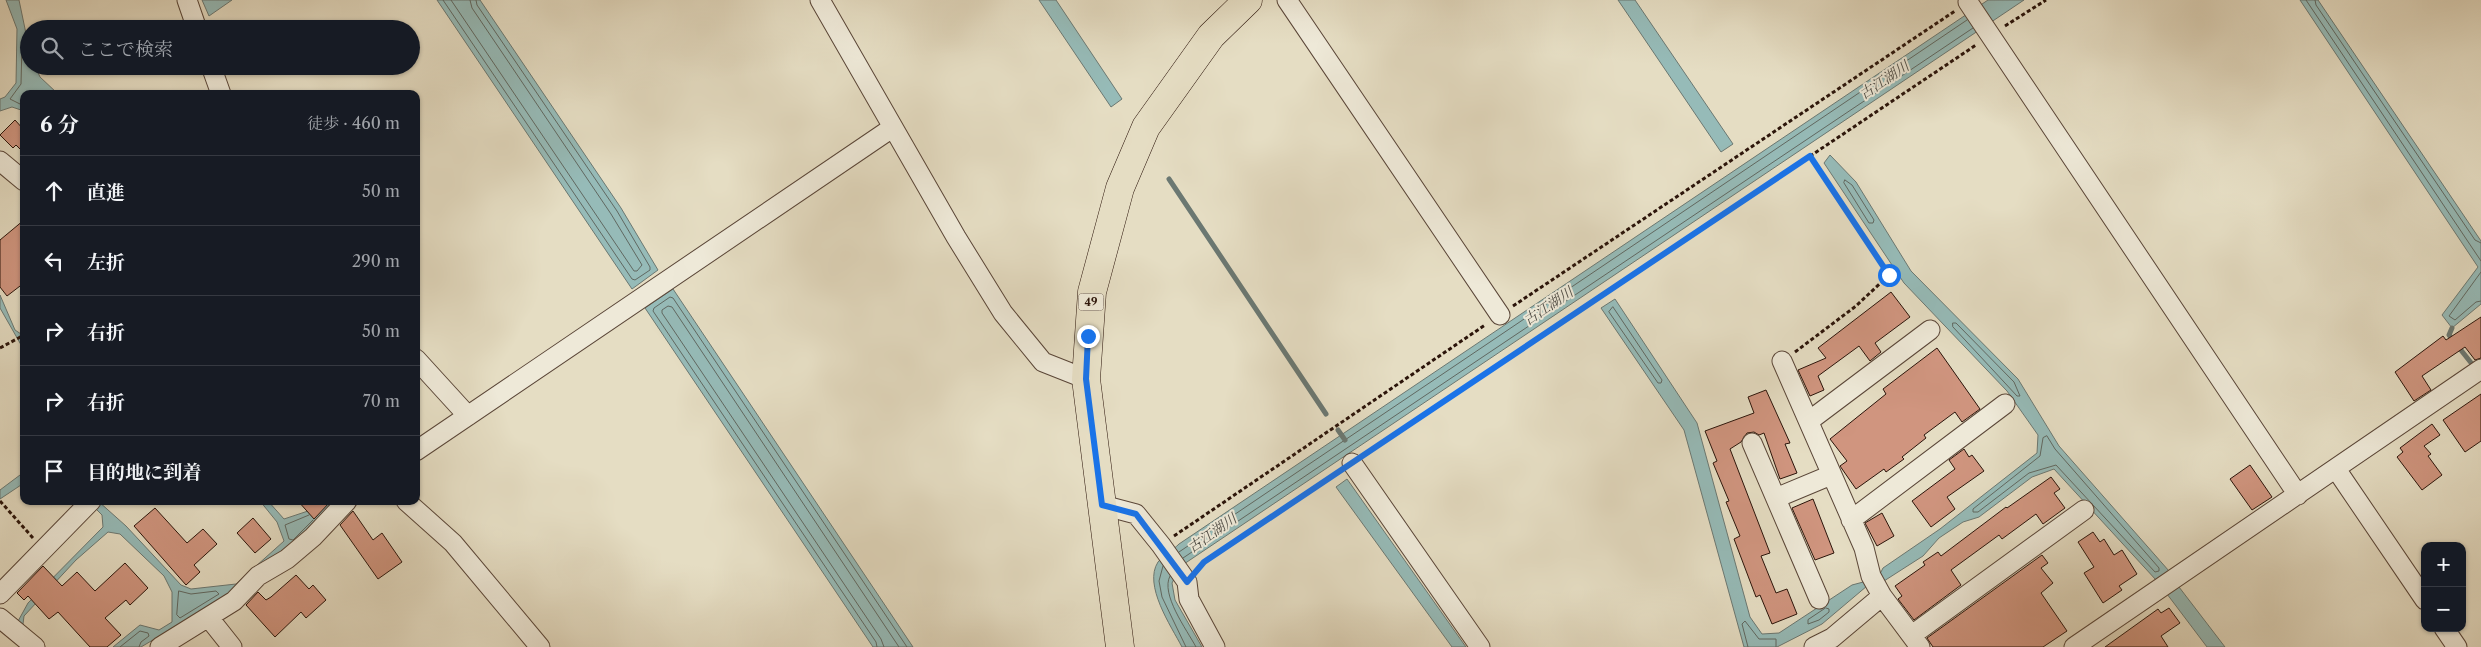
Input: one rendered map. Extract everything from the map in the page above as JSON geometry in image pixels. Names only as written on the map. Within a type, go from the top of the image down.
[{"type":"main road","name":"49","points":[[1120,647],[1086,379],[1092,292],[1120,188],[1146,127],[1210,36],[1248,0]]},
{"type":"street","points":[[187,0],[194,20]]},
{"type":"street","points":[[820,0],[892,128],[1003,313],[1042,362],[1086,379]]},
{"type":"street","points":[[1287,0],[1500,314]]},
{"type":"street","points":[[1968,1],[2298,495]]},
{"type":"street","points":[[214,75],[220,90]]},
{"type":"street","points":[[420,448],[892,128]]},
{"type":"street","points":[[0,160],[20,178]]},
{"type":"street","points":[[1809,421],[1930,330]]},
{"type":"street","points":[[1782,361],[1864,548],[1876,586],[1916,641],[2084,510]]},
{"type":"street","points":[[420,363],[468,416]]},
{"type":"street","points":[[2074,647],[2481,369]]},
{"type":"street","points":[[1851,520],[2005,404]]},
{"type":"street","points":[[1752,443],[1819,598]]},
{"type":"street","points":[[1352,463],[1480,647]]},
{"type":"street","points":[[2336,469],[2421,594]]},
{"type":"street","points":[[1776,498],[1831,475]]},
{"type":"street","points":[[0,594],[87,505]]},
{"type":"street","points":[[160,647],[234,601],[258,576],[286,559],[314,537],[344,505]]},
{"type":"street","points":[[410,505],[453,543],[540,647]]},
{"type":"street","points":[[1102,505],[1136,514],[1161,545],[1187,582],[1189,599],[1215,647]]},
{"type":"street","points":[[1814,647],[1832,638],[1876,586]]},
{"type":"street","points":[[0,618],[34,646]]},
{"type":"street","points":[[209,618],[232,647]]},
{"type":"street","points":[[2447,632],[2457,647]]},
{"type":"path","points":[[1187,582],[1204,562],[2046,0]]},
{"type":"path","points":[[1161,545],[1500,314],[1968,1]]},
{"type":"path","points":[[1782,361],[1856,306],[1889,275],[1810,156]]},
{"type":"path","points":[[0,348],[20,337]]},
{"type":"path","points":[[0,502],[43,550]]},
{"type":"water","points":[[6,0],[19,0],[23,20],[20,20],[20,75],[39,75],[54,90],[20,90],[20,110],[12,107],[0,111],[0,99],[5,97],[16,83],[17,29]]},
{"type":"water","points":[[202,0],[232,0],[209,16]]},
{"type":"water","points":[[437,0],[480,0],[621,208],[658,270],[632,289]]},
{"type":"water","points":[[1039,0],[1056,0],[1122,99],[1111,107]]},
{"type":"water","points":[[1618,0],[1635,0],[1733,144],[1721,152]]},
{"type":"water","name":"古江湖川","points":[[1988,0],[2024,0],[1181,566],[1172,583],[1175,600],[1202,647],[1182,647],[1160,605],[1154,582],[1154,571],[1158,562],[1179,544]]},
{"type":"water","points":[[2300,0],[2318,0],[2481,241],[2481,304],[2452,328],[2442,315],[2478,267]]},
{"type":"water","points":[[1830,155],[1856,182],[1911,271],[2018,379],[2059,446],[2169,571],[2156,580],[2054,469],[2032,477],[1979,517],[1963,522],[1939,538],[1923,556],[1884,581],[1867,586],[1822,624],[1777,647],[1744,647],[1684,430],[1601,308],[1615,299],[1697,423],[1750,617],[1762,634],[1779,633],[1852,585],[1867,581],[1880,574],[1883,568],[1940,529],[2037,453],[2038,435],[2007,391],[1904,283],[1824,163]]},
{"type":"water","points":[[673,289],[913,647],[873,647],[645,308]]},
{"type":"water","points":[[0,295],[15,330],[20,333],[20,343],[0,308]]},
{"type":"water","points":[[20,475],[20,486],[0,499],[0,490]]},
{"type":"water","points":[[1347,479],[1466,647],[1452,647],[1336,487]]},
{"type":"water","points":[[92,505],[102,505],[126,526],[181,585],[191,589],[236,584],[284,541],[277,522],[263,505],[272,505],[284,519],[326,505],[334,505],[288,551],[229,595],[141,647],[113,647],[140,625],[159,630],[172,622],[172,592],[164,576],[120,534],[108,532],[76,560],[24,616],[23,624],[41,642],[17,623],[28,603],[103,527],[102,515]]},
{"type":"water","points":[[2179,587],[2225,647],[2207,647],[2167,594]]},
{"type":"building","points":[[15,120],[20,126],[20,149],[16,145],[13,148],[0,135]]},
{"type":"building","points":[[20,223],[20,286],[7,296],[0,287],[0,240]]},
{"type":"building","points":[[1891,292],[1910,317],[1875,343],[1881,352],[1870,361],[1859,346],[1818,376],[1824,390],[1810,396],[1798,370],[1826,358],[1818,348]]},
{"type":"building","points":[[2481,317],[2481,358],[2475,360],[2465,347],[2422,376],[2431,390],[2414,401],[2395,372],[2443,336],[2446,340]]},
{"type":"building","points":[[1937,348],[1980,409],[1962,422],[1955,412],[1924,435],[1926,438],[1902,457],[1904,459],[1886,472],[1884,469],[1856,489],[1840,466],[1847,461],[1830,439],[1886,394],[1883,389]]},
{"type":"building","points":[[1766,390],[1790,443],[1785,444],[1797,473],[1780,479],[1764,433],[1759,435],[1754,432],[1747,433],[1741,442],[1730,449],[1770,553],[1761,556],[1776,593],[1787,589],[1797,614],[1772,624],[1760,595],[1756,597],[1734,539],[1740,536],[1726,502],[1729,501],[1713,463],[1717,461],[1705,431],[1754,413],[1748,397]]},
{"type":"building","points":[[2481,394],[2481,441],[2465,452],[2443,420]]},
{"type":"building","points":[[2432,424],[2440,435],[2424,446],[2431,454],[2428,456],[2442,475],[2422,490],[2397,457],[2403,452],[2400,448]]},
{"type":"building","points":[[1964,449],[1969,457],[1972,455],[1984,471],[1947,497],[1955,509],[1931,527],[1912,501],[1955,469],[1949,460]]},
{"type":"building","points":[[2250,465],[2272,497],[2252,510],[2230,479]]},
{"type":"building","points":[[2051,477],[2060,489],[2054,493],[2065,508],[2043,524],[2036,514],[2002,539],[1999,535],[1951,570],[1961,585],[1914,620],[1898,599],[1902,596],[1895,586],[1925,565],[1923,562],[1938,552],[1941,556],[2006,507]]},
{"type":"building","points":[[1813,499],[1834,553],[1815,560],[1792,508]]},
{"type":"building","points":[[302,505],[327,505],[314,519]]},
{"type":"building","points":[[155,508],[187,543],[203,529],[217,544],[194,565],[200,572],[186,585],[134,526]]},
{"type":"building","points":[[353,511],[373,540],[382,533],[402,562],[378,579],[340,525]]},
{"type":"building","points":[[1882,513],[1894,536],[1877,546],[1865,523]]},
{"type":"building","points":[[253,518],[271,539],[255,553],[237,533]]},
{"type":"building","points":[[2093,532],[2100,542],[2104,539],[2114,555],[2122,550],[2137,574],[2119,586],[2122,590],[2103,603],[2084,573],[2094,567],[2078,542]]},
{"type":"building","points":[[2042,555],[2048,563],[2041,568],[2053,583],[2041,593],[2067,631],[2043,647],[1933,647],[1927,638]]},
{"type":"building","points":[[125,563],[148,588],[130,605],[126,600],[105,618],[121,635],[107,647],[90,647],[58,612],[49,619],[28,596],[24,600],[17,593],[43,566],[62,586],[77,572],[95,591]]},
{"type":"building","points":[[296,575],[309,589],[313,585],[326,600],[306,618],[301,612],[275,637],[246,605],[258,592],[266,600],[271,597]]},
{"type":"building","points":[[2169,608],[2180,623],[2161,636],[2168,647],[2105,647],[2158,609],[2161,613]]},
{"type":"waterway","points":[[1169,179],[1326,414]]},
{"type":"waterway","points":[[2452,328],[2449,335],[2472,364]]},
{"type":"waterway","points":[[1338,430],[1345,440]]},
{"type":"route","points":[[1088,336],[1086,379],[1102,505],[1136,514],[1187,582],[1204,562],[1810,156],[1889,275]]}]
